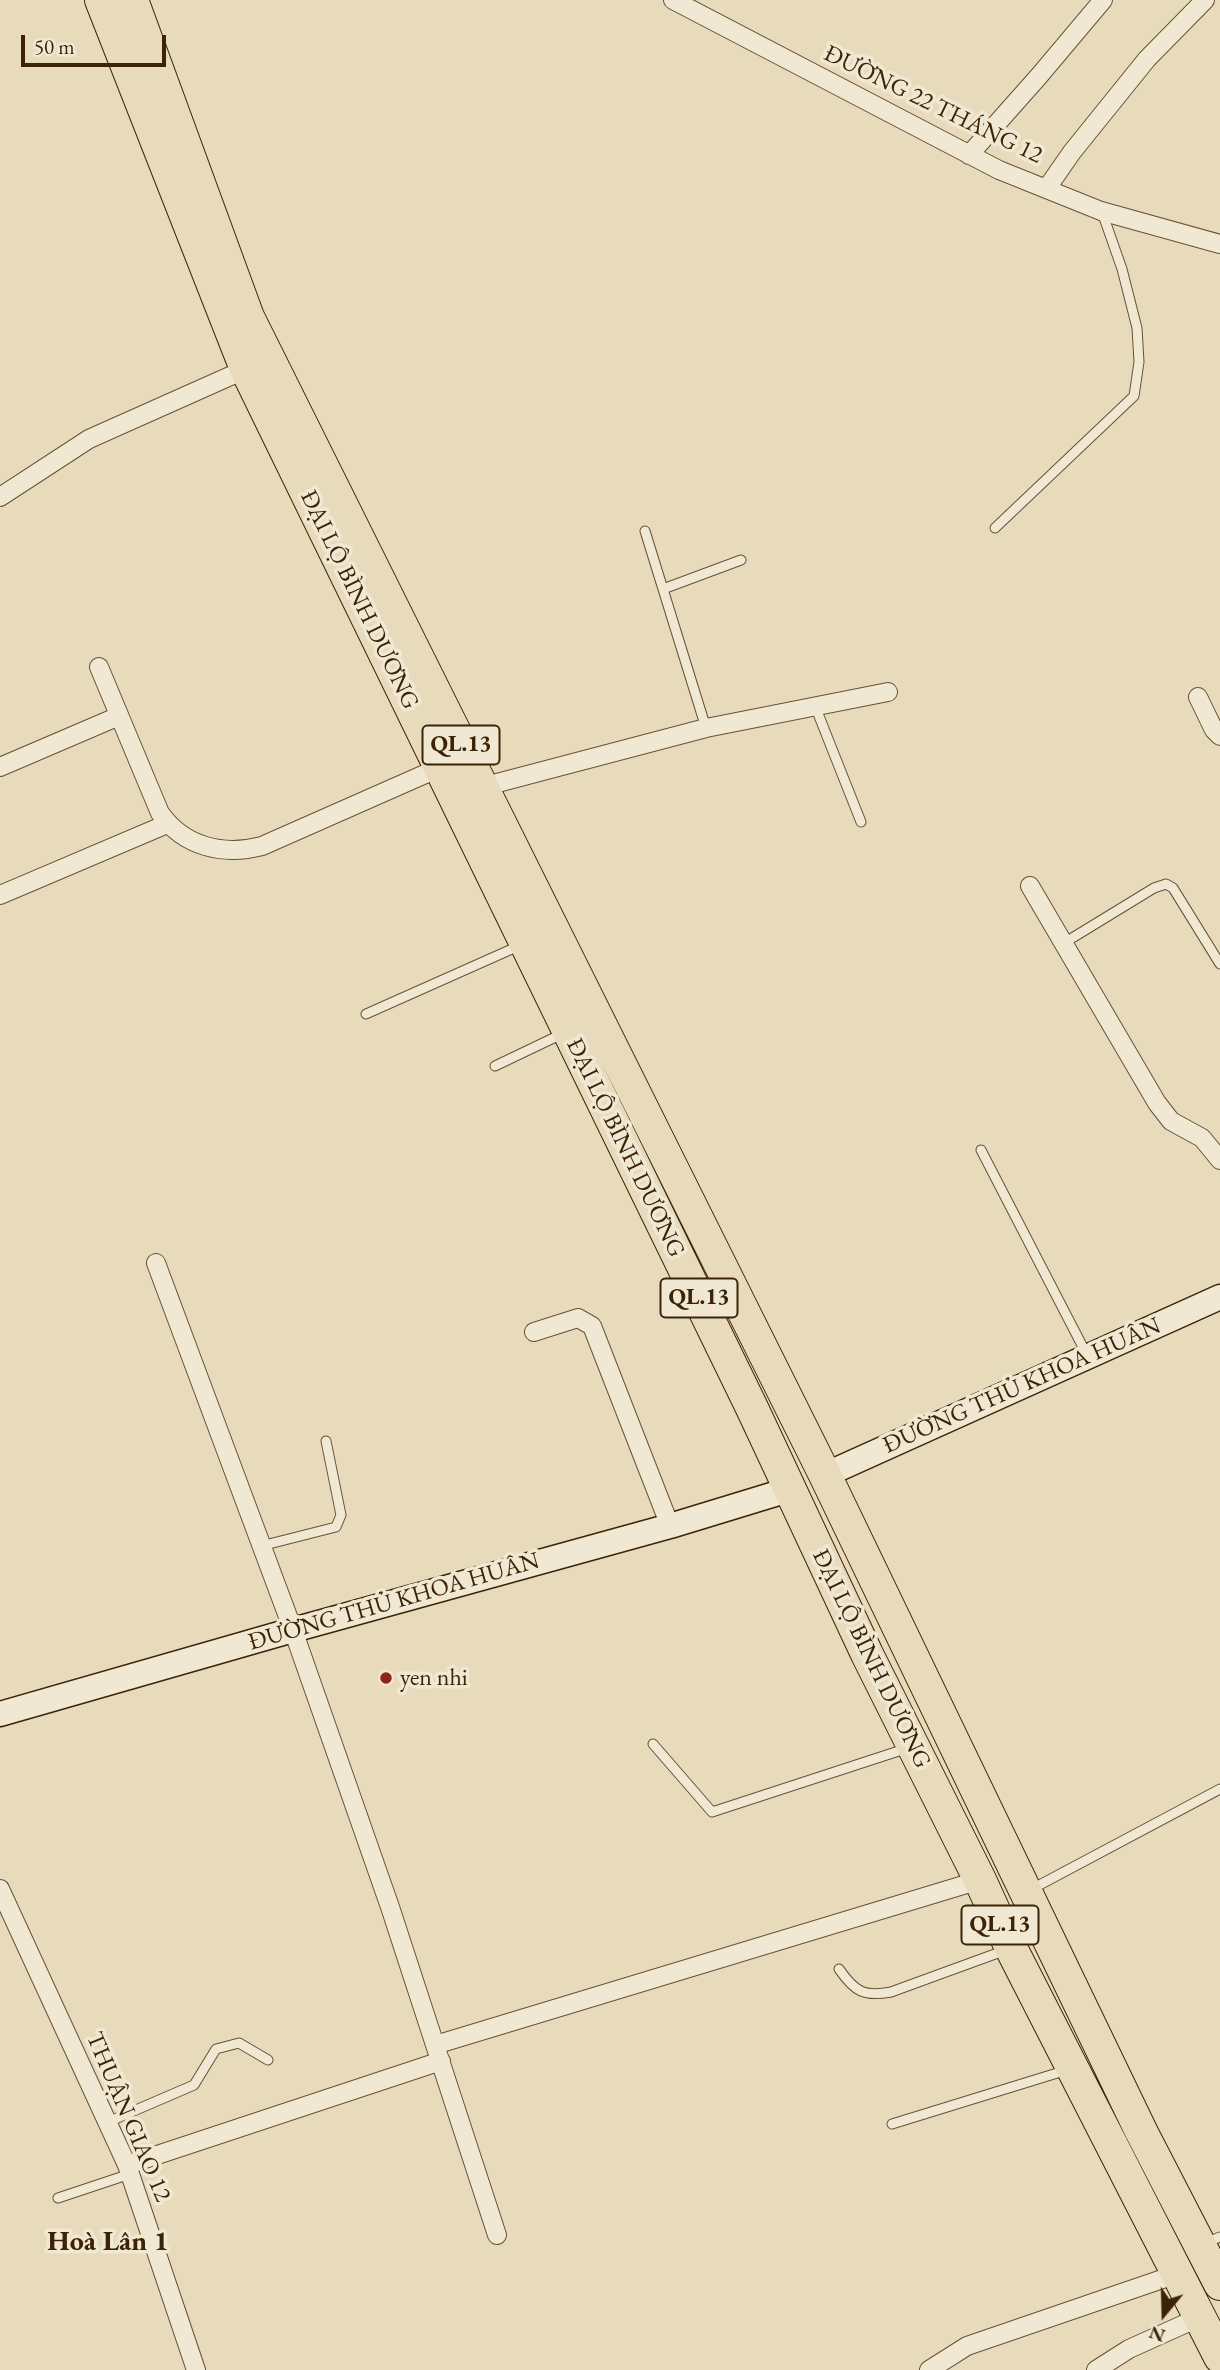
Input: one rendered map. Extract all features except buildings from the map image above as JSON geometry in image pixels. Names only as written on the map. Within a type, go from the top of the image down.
[{"type":"highway","name":"ĐẠI LỘ BÌNH DƯƠNG","points":[[101,0],[246,369],[752,1408],[788,1489],[1011,1948],[1220,2357]]},
{"type":"highway","name":"ĐẠI LỘ BÌNH DƯƠNG","points":[[132,0],[248,317],[825,1475],[1141,2131],[1210,2241],[1220,2284]]},
{"type":"highway","points":[[788,1489],[825,1475]]},
{"type":"main road","name":"ĐƯỜNG THỦ KHOA HUÂN","points":[[825,1475],[1220,1297]]},
{"type":"main road","name":"ĐƯỜNG THỦ KHOA HUÂN","points":[[0,1714],[670,1526],[788,1489]]},
{"type":"street","name":"ĐƯỜNG 22 THÁNG 12","points":[[673,0],[999,170],[1101,211],[1220,244]]},
{"type":"street","points":[[969,155],[1103,0]]},
{"type":"street","points":[[1047,188],[1072,152],[1147,59],[1205,0]]},
{"type":"street","points":[[0,497],[89,439],[246,369]]},
{"type":"street","points":[[99,667],[167,824],[181,835],[219,850],[262,846],[441,767]]},
{"type":"street","points":[[482,787],[706,728],[888,692]]},
{"type":"street","points":[[1198,697],[1214,730],[1220,736]]},
{"type":"street","points":[[0,767],[119,716]]},
{"type":"street","points":[[0,895],[167,824]]},
{"type":"street","points":[[1030,886],[1157,1103],[1171,1121],[1202,1138],[1220,1160]]},
{"type":"street","points":[[156,1263],[293,1630],[386,1893],[497,2235]]},
{"type":"street","points":[[534,1332],[578,1318],[592,1326],[670,1526]]},
{"type":"street","points":[[129,2169],[438,2053],[979,1880]]},
{"type":"street","name":"THUẬN GIAO 12","points":[[0,1889],[7,1923],[129,2169],[196,2370]]},
{"type":"street","points":[[930,2370],[967,2346],[1177,2274]]},
{"type":"street","points":[[1096,2370],[1129,2349],[1200,2317]]},
{"type":"lane","points":[[995,528],[1134,396],[1139,362],[1137,328],[1122,268],[1101,211]]},
{"type":"lane","points":[[645,531],[706,728]]},
{"type":"lane","points":[[663,589],[741,560]]},
{"type":"lane","points":[[815,706],[861,821]]},
{"type":"lane","points":[[1064,943],[1154,888],[1166,884],[1173,888],[1220,964]]},
{"type":"lane","points":[[366,1014],[526,943]]},
{"type":"lane","points":[[495,1066],[568,1031]]},
{"type":"lane","points":[[981,1150],[1087,1357]]},
{"type":"lane","points":[[261,1546],[336,1527],[341,1515],[326,1441]]},
{"type":"lane","points":[[653,1744],[712,1812],[913,1746]]},
{"type":"lane","points":[[1025,1893],[1220,1789]]},
{"type":"lane","points":[[839,1969],[857,1990],[872,1995],[891,1992],[1011,1948]]},
{"type":"lane","points":[[108,2122],[194,2085],[216,2049],[239,2043],[268,2060]]},
{"type":"lane","points":[[892,2124],[1072,2069]]},
{"type":"lane","points":[[58,2198],[129,2169]]},
{"type":"place","name":"yen nhi","points":[[386,1678]]},
{"type":"district","name":"Hoà Lân 1","points":[[108,2242]]}]
